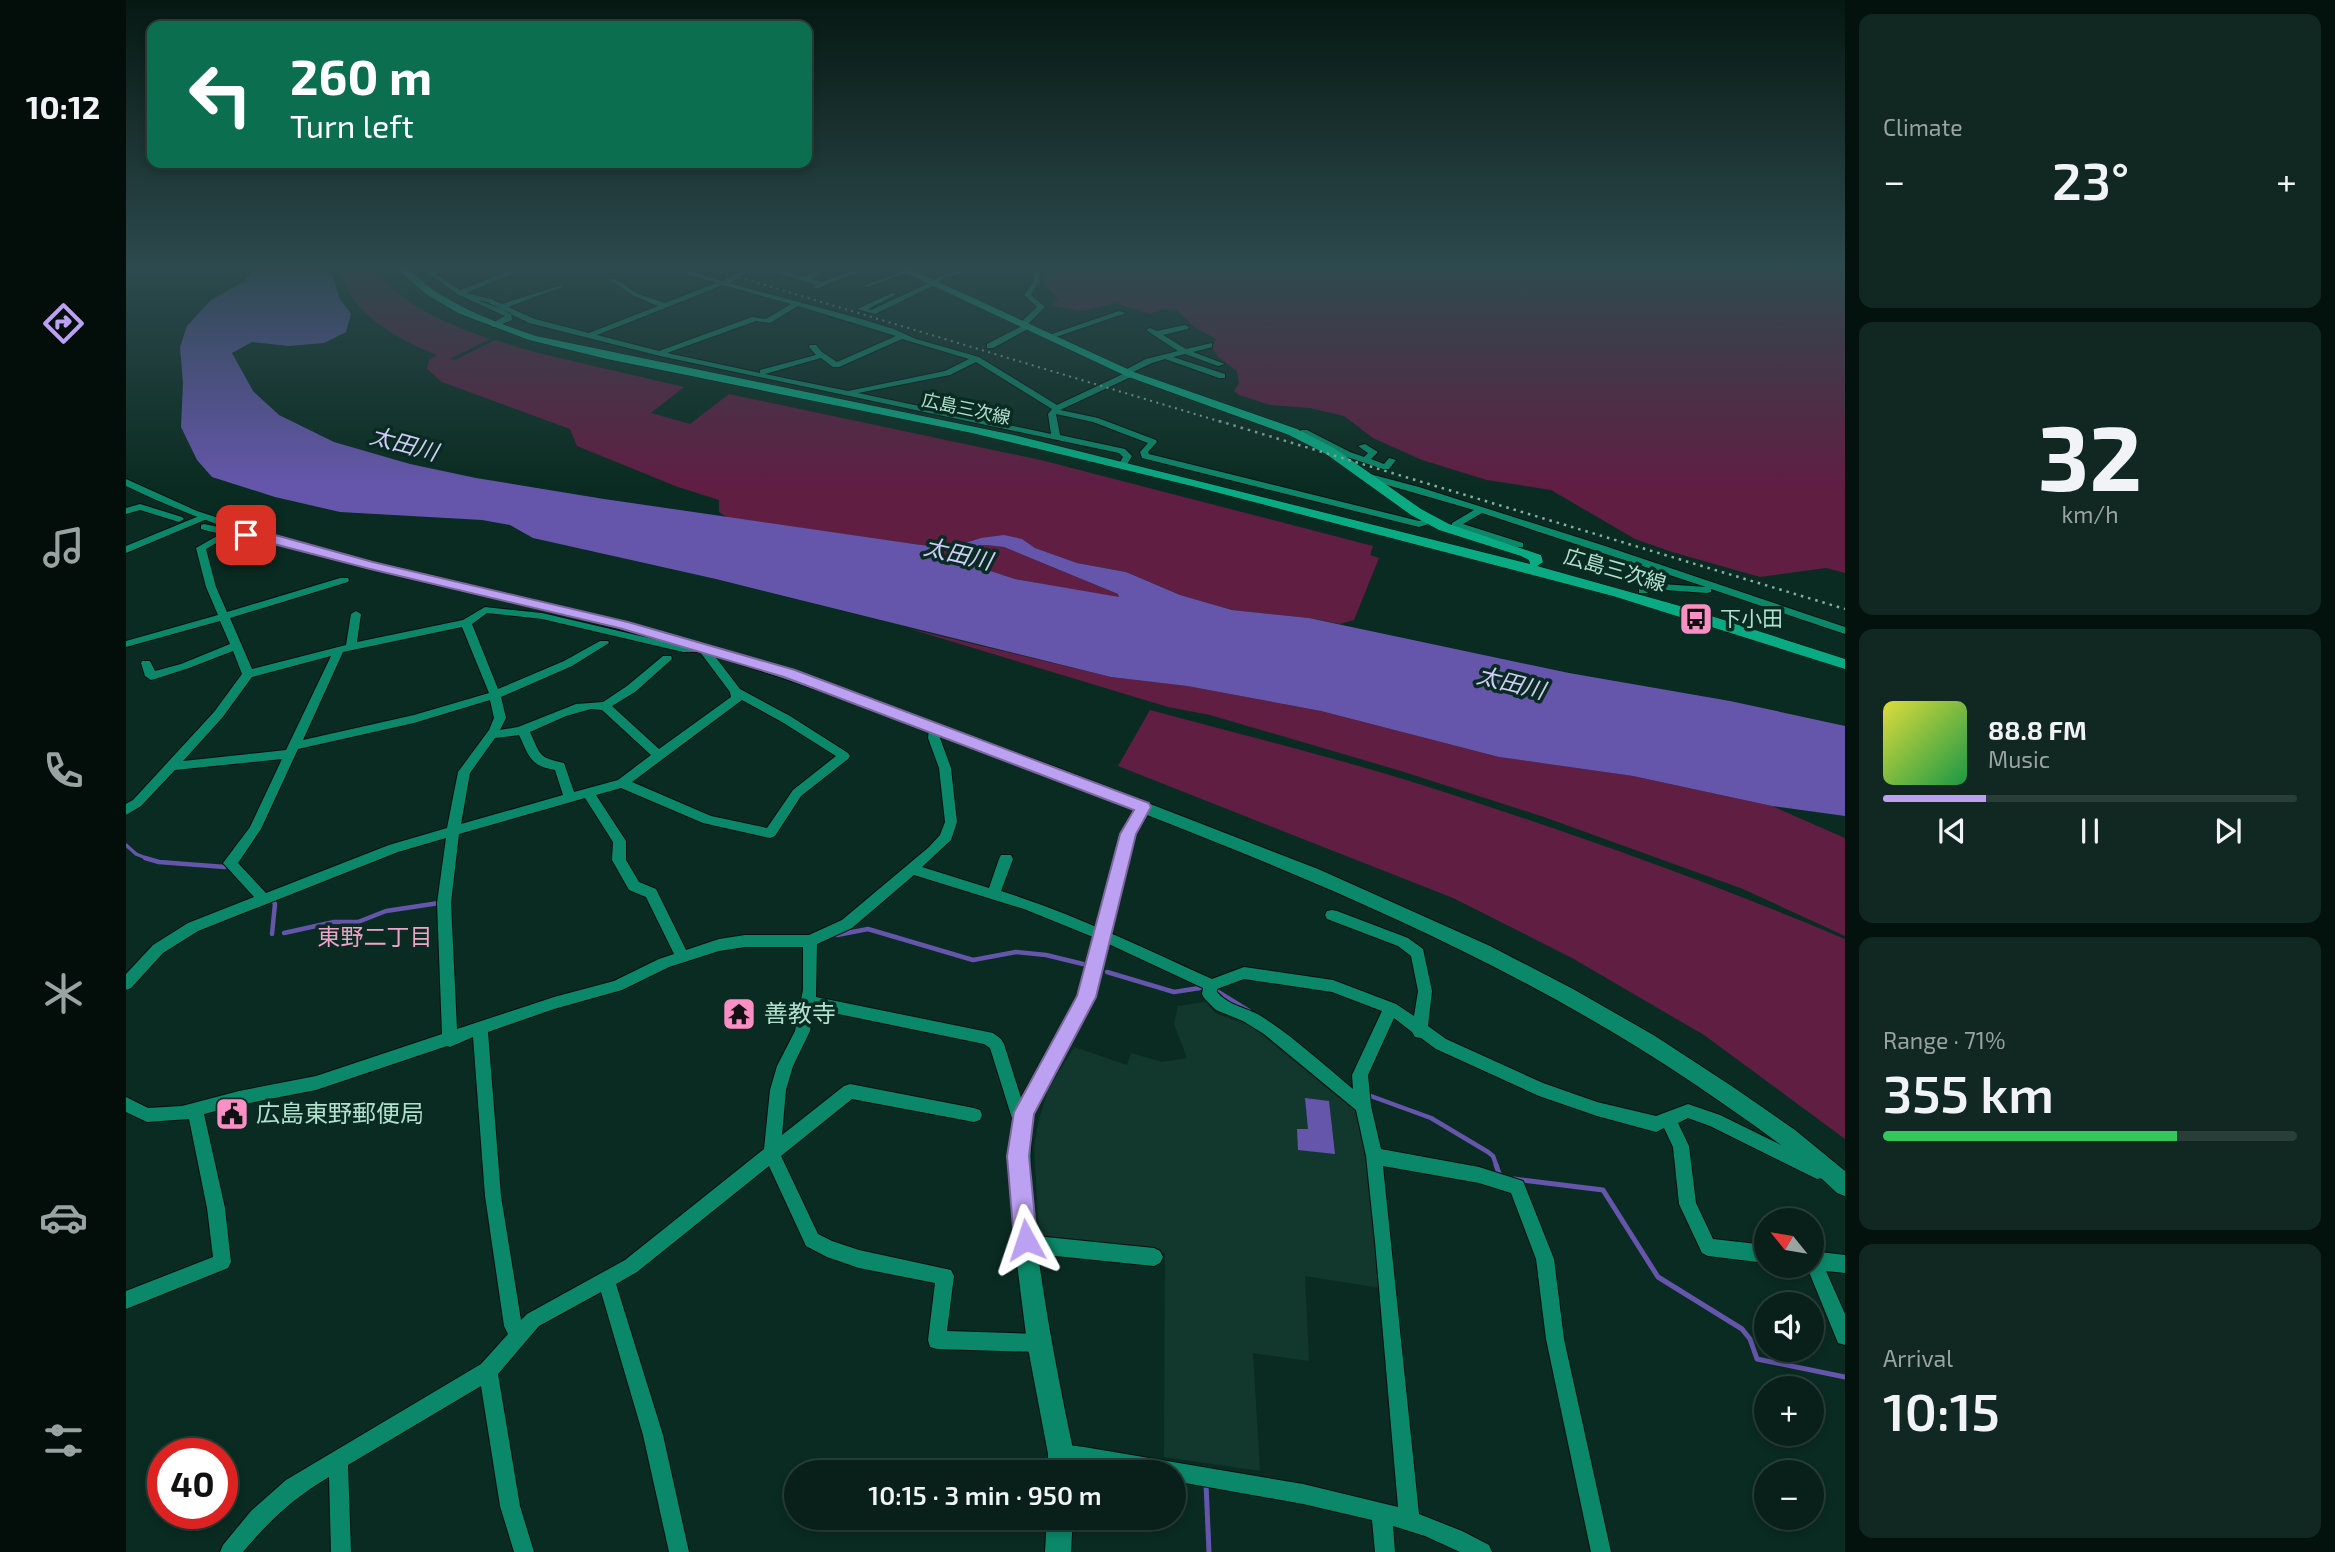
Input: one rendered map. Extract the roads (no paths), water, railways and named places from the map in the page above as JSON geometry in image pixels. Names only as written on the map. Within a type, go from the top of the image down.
[{"type":"main road","name":"広島三次線","points":[[546,340],[1125,462],[1643,591],[1845,658]]},
{"type":"main road","name":"広島三次線","points":[[1059,340],[1128,374],[1324,445],[1433,521],[1526,553],[1536,558],[1535,566]]},
{"type":"main road","name":"広島三次線","points":[[1535,566],[1845,664]]},
{"type":"street","points":[[606,340],[757,375],[1122,451],[1128,456],[1125,462]]},
{"type":"street","points":[[660,354],[697,340]]},
{"type":"street","points":[[813,347],[821,356],[836,365],[892,340]]},
{"type":"street","points":[[916,340],[976,359],[1056,409],[1095,420],[1153,442],[1144,452],[1145,456],[1419,524],[1433,521]]},
{"type":"street","points":[[989,346],[999,340]]},
{"type":"street","points":[[1167,340],[1184,351],[1221,364]]},
{"type":"street","points":[[1056,436],[1052,414],[1056,409],[1149,361],[1209,345]]},
{"type":"street","points":[[757,375],[821,356]]},
{"type":"street","points":[[1165,356],[1222,376]]},
{"type":"street","points":[[847,393],[947,373],[976,359]]},
{"type":"street","points":[[1304,432],[1324,445],[1386,467],[1392,460]]},
{"type":"street","points":[[1362,446],[1374,452],[1365,460]]},
{"type":"street","points":[[1366,476],[1481,510],[1845,631]]},
{"type":"street","points":[[126,482],[204,522],[370,565],[623,625],[790,673],[1371,897],[1574,998],[1684,1064],[1778,1130],[1845,1186]]},
{"type":"street","points":[[126,511],[140,508],[163,512],[179,519]]},
{"type":"street","points":[[1481,510],[1455,525],[1520,545]]},
{"type":"street","points":[[126,550],[204,522]]},
{"type":"street","points":[[217,539],[201,548],[223,618],[248,674]]},
{"type":"street","points":[[126,644],[223,618],[257,605],[344,580]]},
{"type":"street","points":[[1643,591],[1648,586],[1707,590],[1710,586]]},
{"type":"street","points":[[126,810],[137,803],[218,715],[248,674],[345,648],[466,623],[485,610],[542,616],[683,649],[703,648]]},
{"type":"street","points":[[264,899],[230,863],[255,829],[345,648],[356,614]]},
{"type":"street","points":[[450,1040],[444,903],[453,831],[464,772],[492,734],[500,718],[495,695],[466,623]]},
{"type":"street","points":[[171,766],[292,750],[412,720],[495,695],[566,667],[604,643]]},
{"type":"street","points":[[146,663],[151,676],[186,666],[234,646]]},
{"type":"street","points":[[622,783],[708,820],[770,833],[797,793],[844,756],[786,719],[736,692],[703,648]]},
{"type":"street","points":[[604,706],[631,689],[667,658]]},
{"type":"street","points":[[126,984],[158,949],[193,927],[394,848],[622,783],[737,698],[736,692]]},
{"type":"street","points":[[492,734],[523,730],[544,720],[595,704],[604,706],[659,756]]},
{"type":"street","points":[[126,1104],[147,1115],[195,1110],[316,1083],[554,1003],[617,986],[683,957],[719,945],[745,941],[810,941],[847,924],[946,837],[951,822],[946,768],[934,738],[935,729]]},
{"type":"street","points":[[523,730],[536,758],[546,764],[560,766],[570,798]]},
{"type":"street","points":[[588,793],[620,841],[619,860],[634,886],[651,893],[683,957]]},
{"type":"street","points":[[1060,1460],[1039,1343],[1026,1244],[1018,1156],[1022,1124],[1024,1112],[1086,997],[1128,834],[1143,807]]},
{"type":"street","points":[[993,894],[1006,859]]},
{"type":"street","points":[[911,870],[1028,905],[1103,935],[1211,985],[1244,972],[1333,986],[1391,1008],[1420,1032],[1441,1044],[1539,1089],[1597,1109],[1656,1124],[1688,1111],[1714,1120],[1817,1171],[1830,1171]]},
{"type":"street","points":[[1332,915],[1403,942],[1418,953],[1425,991],[1420,1032]]},
{"type":"street","points":[[810,941],[808,1002],[802,1031],[785,1066],[778,1090],[772,1155],[812,1240],[821,1246],[863,1259],[944,1276],[937,1340],[1039,1343]]},
{"type":"street","points":[[1211,985],[1209,994],[1218,1005],[1227,1011],[1253,1019],[1363,1106]]},
{"type":"street","points":[[808,1002],[988,1038],[996,1044],[1022,1124]]},
{"type":"street","points":[[1391,1008],[1360,1075],[1363,1106],[1374,1156],[1410,1522]]},
{"type":"street","points":[[480,1030],[493,1196],[513,1326],[520,1335]]},
{"type":"street","points":[[230,1552],[258,1518],[293,1487],[488,1371],[533,1320],[631,1266],[850,1091],[975,1115]]},
{"type":"street","points":[[126,1300],[222,1262],[216,1208],[195,1110]]},
{"type":"street","points":[[1668,1119],[1681,1146],[1688,1204],[1707,1247],[1754,1253]]},
{"type":"street","points":[[1374,1156],[1479,1175],[1517,1187],[1545,1258],[1555,1339],[1601,1552]]},
{"type":"street","points":[[1026,1244],[1154,1257]]},
{"type":"street","points":[[1824,1261],[1845,1264]]},
{"type":"street","points":[[1820,1278],[1845,1336]]},
{"type":"street","points":[[606,1279],[653,1435],[679,1552]]},
{"type":"street","points":[[488,1371],[510,1506],[524,1552]]},
{"type":"street","points":[[1080,1460],[1100,1457],[1116,1460]]},
{"type":"street","points":[[338,1460],[341,1552]]},
{"type":"street","points":[[1186,1473],[1328,1499],[1454,1536],[1482,1552]]},
{"type":"street","points":[[1382,1514],[1385,1552]]},
{"type":"street","points":[[1058,1552],[1059,1530]]},
{"type":"water","name":"太田川","points":[[182,340],[329,340],[289,346],[252,342],[232,353],[253,391],[279,415],[334,442],[410,464],[604,499],[921,545],[952,547],[981,538],[1004,535],[1022,539],[1035,548],[1077,563],[1126,572],[1180,595],[1232,610],[1309,618],[1569,673],[1730,701],[1845,726],[1845,816],[1772,806],[1633,776],[1499,757],[1321,711],[1187,686],[1111,677],[716,579],[533,538],[510,525],[482,520],[340,512],[275,497],[212,477],[197,460],[181,427],[183,383],[180,347]],"holes":[[[986,545],[1004,547],[1118,594],[1119,597],[1015,579],[935,553],[935,550]]]},
{"type":"water","points":[[1305,1098],[1329,1101],[1335,1154],[1298,1150],[1297,1129],[1308,1129]]},
{"type":"waterway","points":[[126,845],[136,854],[148,859]]},
{"type":"waterway","points":[[148,859],[225,867]]},
{"type":"waterway","points":[[272,899],[275,904],[272,934]]},
{"type":"waterway","points":[[284,933],[334,922],[358,922],[386,911],[439,903]]},
{"type":"waterway","points":[[837,935],[868,929],[973,960],[1016,952],[1046,955],[1083,964]]},
{"type":"waterway","points":[[1107,972],[1174,992],[1200,988]]},
{"type":"waterway","points":[[1215,990],[1249,1011]]},
{"type":"waterway","points":[[1368,1095],[1431,1118],[1488,1152],[1493,1156],[1497,1167]]},
{"type":"waterway","points":[[1496,1165],[1500,1176]]},
{"type":"waterway","points":[[1514,1179],[1603,1190],[1658,1277],[1742,1329],[1750,1339],[1757,1359],[1845,1377]]},
{"type":"waterway","points":[[1206,1484],[1209,1552]]},
{"type":"railway","points":[[950,340],[1225,423]]},
{"type":"railway","points":[[1219,421],[1845,609]]},
{"type":"place","name":"下小田","points":[[1696,619]]},
{"type":"place","name":"善教寺","points":[[739,1014]]},
{"type":"place","name":"広島東野郵便局","points":[[232,1114]]},
{"type":"district","name":"東野二丁目","points":[[375,937]]}]
